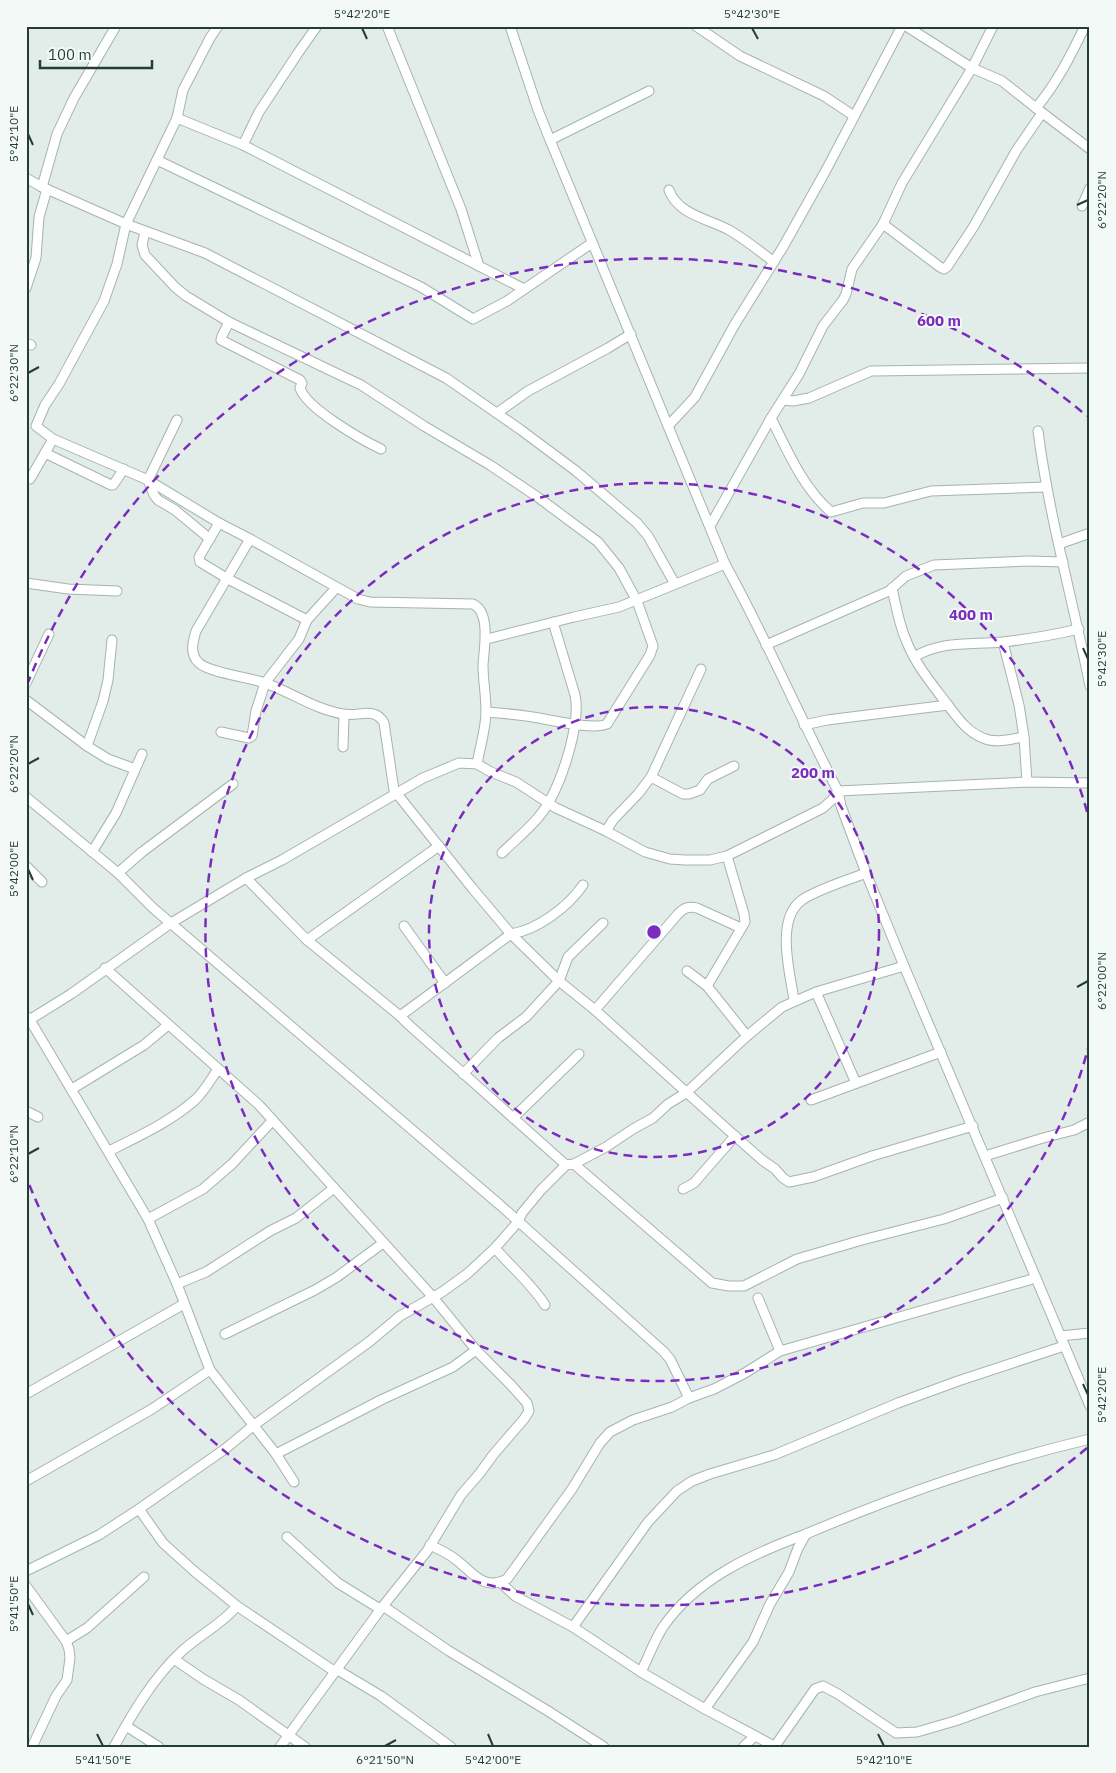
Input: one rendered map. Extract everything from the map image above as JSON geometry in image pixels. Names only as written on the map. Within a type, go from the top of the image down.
[{"type":"street","points":[[26,288],[36,258],[44,188],[60,127],[74,98],[116,26]]},
{"type":"street","points":[[26,431],[36,426],[45,406],[104,301],[117,264],[126,224],[177,118],[183,90],[218,26]]},
{"type":"street","points":[[243,145],[259,112],[317,26]]},
{"type":"street","points":[[387,26],[461,210],[480,266]]},
{"type":"street","points":[[510,26],[538,110],[725,564],[753,615],[804,725],[838,791],[841,806],[904,966],[1090,1406]]},
{"type":"street","points":[[696,26],[740,56],[824,96],[854,116]]},
{"type":"street","points":[[668,426],[695,397],[774,262],[825,172],[902,26]]},
{"type":"street","points":[[906,26],[972,68],[1002,81],[1090,149]]},
{"type":"street","points":[[710,526],[771,418],[799,374],[823,326],[843,300],[852,269],[883,224],[902,183],[972,68],[993,26]]},
{"type":"street","points":[[883,224],[940,267],[944,269],[947,267],[974,226],[1061,75],[1085,26]]},
{"type":"street","points":[[550,140],[649,91]]},
{"type":"street","points":[[177,118],[243,145],[524,289]]},
{"type":"street","points":[[157,160],[421,287],[473,319],[524,289],[592,243]]},
{"type":"street","points":[[26,178],[44,188],[145,232],[205,253],[446,378],[497,412],[576,471],[637,523],[648,536],[674,584]]},
{"type":"street","points":[[1082,206],[1090,188]]},
{"type":"street","points":[[669,190],[674,199],[690,213],[727,229],[774,262]]},
{"type":"street","points":[[145,232],[142,245],[145,255],[186,296],[229,322],[361,386],[424,426],[490,464],[598,542],[619,568],[637,601],[653,646],[607,724],[601,727],[590,727],[526,716],[486,712]]},
{"type":"street","points":[[229,322],[221,340],[300,380],[300,388],[304,397],[344,430],[381,449]]},
{"type":"street","points":[[497,412],[528,391],[631,334]]},
{"type":"street","points":[[783,400],[793,401],[809,398],[871,371],[1090,368]]},
{"type":"street","points":[[771,418],[808,485],[831,512],[863,503],[884,503],[931,490],[1046,487]]},
{"type":"street","points":[[176,420],[148,480],[154,495],[210,539]]},
{"type":"street","points":[[36,426],[53,439],[148,480],[219,523],[358,600],[370,602],[473,604],[478,606],[481,611],[487,639],[483,665],[486,712],[477,764]]},
{"type":"street","points":[[1038,431],[1046,487],[1079,629],[1090,686]]},
{"type":"street","points":[[30,479],[53,439]]},
{"type":"street","points":[[63,462],[69,446]]},
{"type":"street","points":[[78,469],[85,452]]},
{"type":"street","points":[[45,453],[108,485],[113,486],[124,469]]},
{"type":"street","points":[[175,510],[180,500]]},
{"type":"street","points":[[219,523],[199,557],[200,562],[228,579],[307,620]]},
{"type":"street","points":[[1059,544],[1090,534]]},
{"type":"street","points":[[250,539],[196,630],[193,641],[193,655],[199,663],[265,683],[324,710],[352,716],[372,713],[381,717],[384,723],[393,786],[396,793],[511,934],[559,981],[595,1010],[783,1178],[789,1182],[814,1177],[872,1156],[973,1126]]},
{"type":"street","points":[[766,645],[818,624],[889,591],[906,576],[934,566],[1029,561],[1063,562]]},
{"type":"street","points":[[487,639],[619,608],[725,564]]},
{"type":"street","points":[[26,583],[68,589],[117,591]]},
{"type":"street","points":[[221,732],[249,738],[252,736],[258,704],[265,683],[299,639],[307,620],[336,588]]},
{"type":"street","points":[[892,588],[905,640],[933,687],[959,721],[983,738],[1000,741],[1024,737]]},
{"type":"street","points":[[502,853],[531,826],[548,803],[566,760],[576,724],[577,704],[575,695],[553,622]]},
{"type":"street","points":[[914,657],[933,648],[1003,642],[1079,629]]},
{"type":"street","points":[[26,683],[49,634]]},
{"type":"street","points":[[86,746],[103,701],[108,680],[112,640]]},
{"type":"street","points":[[1003,642],[1019,705],[1024,737],[1027,782]]},
{"type":"street","points":[[606,831],[613,820],[638,794],[650,777],[701,669]]},
{"type":"street","points":[[26,700],[86,746],[108,759],[135,769]]},
{"type":"street","points":[[804,725],[827,720],[948,705]]},
{"type":"street","points":[[343,747],[344,715]]},
{"type":"street","points":[[92,852],[116,813],[142,754]]},
{"type":"street","points":[[294,1482],[276,1454],[210,1370],[177,1284],[148,1219],[72,1089],[28,1019],[71,994],[171,922],[423,778],[459,763],[477,764],[516,782],[548,803],[645,852],[670,859],[710,860],[727,856],[823,808],[838,791]]},
{"type":"street","points":[[650,777],[683,794],[689,794],[700,790],[708,779],[734,766]]},
{"type":"street","points":[[838,791],[1027,782],[1090,783]]},
{"type":"street","points":[[118,873],[142,852],[233,784]]},
{"type":"street","points":[[26,797],[118,873],[153,908],[315,1048],[409,1126],[663,1351],[670,1359],[689,1398]]},
{"type":"street","points":[[308,940],[439,846]]},
{"type":"street","points":[[707,986],[745,922],[727,856]]},
{"type":"street","points":[[26,866],[42,882]]},
{"type":"street","points":[[794,1000],[786,934],[788,920],[795,907],[802,900],[812,895],[866,872]]},
{"type":"street","points":[[246,878],[308,940],[400,1016],[513,1118],[712,1283],[744,1286],[798,1259],[944,1219],[1002,1198]]},
{"type":"street","points":[[400,1016],[511,934],[529,929],[557,913],[572,900],[583,885]]},
{"type":"street","points":[[595,1010],[684,909],[690,906],[697,908],[741,928]]},
{"type":"street","points":[[464,1074],[498,1038],[526,1017],[559,981],[568,957],[603,923]]},
{"type":"street","points":[[404,926],[445,983]]},
{"type":"street","points":[[26,1571],[99,1535],[139,1509],[225,1449],[254,1425],[369,1342],[400,1316],[442,1292],[467,1274],[495,1248],[518,1222],[522,1213],[541,1190],[570,1164],[606,1147],[632,1129],[653,1118],[668,1104],[686,1093],[747,1036],[782,1007],[794,1000],[816,992],[904,966]]},
{"type":"street","points":[[105,968],[259,1105],[432,1296],[476,1350],[516,1390],[526,1403],[528,1411],[524,1419],[461,1495],[416,1566],[382,1607],[280,1747]]},
{"type":"street","points":[[687,971],[707,986],[747,1036]]},
{"type":"street","points":[[816,992],[856,1083]]},
{"type":"street","points":[[72,1089],[144,1045],[168,1024]]},
{"type":"street","points":[[811,1100],[941,1052]]},
{"type":"street","points":[[513,1118],[579,1054]]},
{"type":"street","points":[[109,1151],[152,1129],[196,1099],[218,1069]]},
{"type":"street","points":[[26,1111],[38,1117]]},
{"type":"street","points":[[148,1219],[203,1189],[253,1142],[273,1120]]},
{"type":"street","points":[[985,1156],[1074,1130],[1090,1122]]},
{"type":"street","points":[[683,1189],[694,1183],[734,1136]]},
{"type":"street","points":[[177,1284],[206,1272],[270,1231],[296,1218],[334,1188]]},
{"type":"street","points":[[226,1334],[337,1277],[383,1243]]},
{"type":"street","points":[[495,1248],[526,1280],[545,1305]]},
{"type":"street","points":[[430,1545],[454,1558],[474,1576],[484,1582],[500,1582],[506,1578],[572,1489],[600,1443],[610,1432],[633,1420],[672,1407],[689,1398],[714,1389],[745,1373],[780,1351],[1036,1278]]},
{"type":"street","points":[[758,1298],[780,1351]]},
{"type":"street","points":[[26,1394],[184,1304]]},
{"type":"street","points":[[1060,1336],[1090,1332]]},
{"type":"street","points":[[573,1627],[648,1522],[677,1491],[692,1481],[774,1455],[898,1403],[1064,1346]]},
{"type":"street","points":[[276,1454],[383,1399],[453,1367],[476,1350]]},
{"type":"street","points":[[26,1480],[152,1409],[210,1370]]},
{"type":"street","points":[[640,1672],[661,1629],[687,1598],[705,1584],[764,1550],[960,1475],[1039,1451],[1090,1439]]},
{"type":"street","points":[[139,1509],[163,1543],[237,1606],[335,1670],[381,1696],[451,1747]]},
{"type":"street","points":[[705,1709],[753,1642],[806,1534]]},
{"type":"street","points":[[287,1537],[338,1583],[382,1607],[604,1747]]},
{"type":"street","points":[[66,1641],[87,1628],[144,1577]]},
{"type":"street","points":[[500,1582],[515,1596],[573,1627],[640,1672],[776,1747],[815,1689],[823,1686],[896,1733],[917,1732],[955,1721],[1035,1692],[1090,1678]]},
{"type":"street","points":[[26,1586],[66,1641],[70,1658],[67,1680],[56,1696],[32,1747]]},
{"type":"street","points":[[114,1747],[141,1701],[174,1659],[226,1618],[237,1606]]},
{"type":"street","points":[[174,1659],[203,1680],[239,1700],[305,1747]]},
{"type":"street","points":[[126,1726],[159,1747]]},
{"type":"street","points":[[743,1747],[755,1736]]}]
